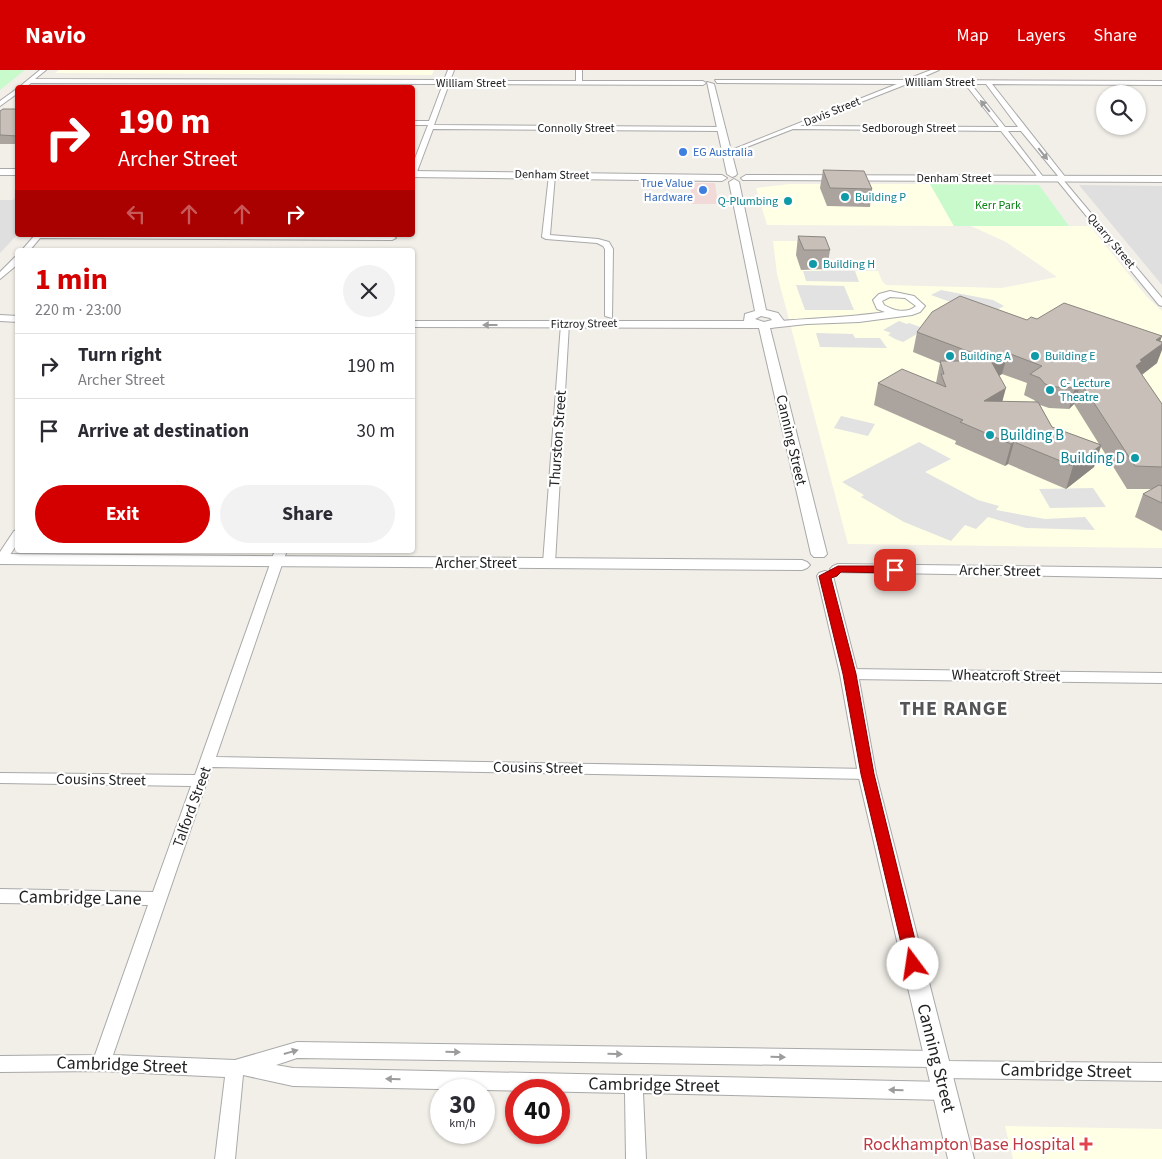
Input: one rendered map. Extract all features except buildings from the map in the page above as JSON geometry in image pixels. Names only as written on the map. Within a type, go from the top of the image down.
[{"type":"street","points":[[25,85],[43,70]]},
{"type":"street","points":[[415,170],[451,70]]},
{"type":"street","points":[[579,81],[580,70]]},
{"type":"street","name":"Davis Street","points":[[727,153],[795,128],[936,70]]},
{"type":"street","name":"William Street","points":[[32,79],[710,82],[802,80],[903,83],[1162,84]]},
{"type":"street","points":[[181,85],[185,80]]},
{"type":"street","name":"Canning Street","points":[[710,82],[733,178],[762,319],[818,554]]},
{"type":"street","points":[[967,83],[1042,178]]},
{"type":"street","name":"Quarry Street","points":[[989,83],[1062,179],[1162,303]]},
{"type":"street","points":[[0,104],[15,92]]},
{"type":"street","name":"Connolly Street","points":[[415,123],[721,129]]},
{"type":"street","name":"Sedborough Street","points":[[795,128],[1023,129]]},
{"type":"street","points":[[0,172],[15,172]]},
{"type":"street","points":[[552,174],[546,237],[598,241],[606,244],[609,249],[609,320]]},
{"type":"street","name":"Denham Street","points":[[415,175],[552,174],[722,178],[723,175],[733,178],[1162,179]]},
{"type":"street","points":[[28,248],[37,237]]},
{"type":"street","points":[[215,237],[391,239]]},
{"type":"street","points":[[0,278],[15,262]]},
{"type":"street","points":[[762,319],[807,321],[859,319],[898,312],[916,311],[921,306],[920,303],[911,297],[890,294],[877,300],[880,307]]},
{"type":"street","points":[[762,319],[861,318],[870,316],[880,307]]},
{"type":"street","points":[[880,307],[898,312]]},
{"type":"street","points":[[0,310],[15,310]]},
{"type":"street","name":"Fitzroy Street","points":[[415,314],[566,320]]},
{"type":"street","points":[[0,318],[15,319]]},
{"type":"street","name":"Fitzroy Street","points":[[415,324],[566,320],[762,319]]},
{"type":"street","name":"Thurston Street","points":[[549,563],[566,320]]},
{"type":"street","points":[[0,559],[15,537]]},
{"type":"street","points":[[818,554],[834,559],[838,566],[832,572],[808,572],[802,565],[804,558],[818,554]]},
{"type":"street","name":"Archer Street","points":[[0,559],[279,556],[549,563],[802,565]]},
{"type":"street","name":"Talford Street","points":[[101,1063],[279,556]]},
{"type":"street","name":"Canning Street","points":[[832,572],[868,774],[960,1159]]},
{"type":"street","name":"Archer Street","points":[[832,572],[1162,573]]},
{"type":"street","name":"Wheatcroft Street","points":[[850,674],[1162,678]]},
{"type":"street","name":"Cousins Street","points":[[208,762],[868,774]]},
{"type":"street","name":"Cousins Street","points":[[0,778],[201,781]]},
{"type":"street","name":"Cambridge Lane","points":[[0,896],[159,899]]},
{"type":"street","name":"Cambridge Street","points":[[240,1068],[297,1050],[938,1064],[1162,1072]]},
{"type":"street","name":"Cambridge Street","points":[[0,1064],[101,1063],[240,1068],[293,1077],[945,1091]]},
{"type":"street","points":[[225,1159],[240,1068]]},
{"type":"street","points":[[634,1085],[636,1159]]},
{"type":"shaded area","points":[[59,70],[434,70],[432,75],[55,73]]},
{"type":"shaded area","points":[[690,183],[715,183],[718,204],[692,204]]},
{"type":"shaded area","points":[[790,184],[930,184],[954,226],[767,225],[756,188]]},
{"type":"shaded area","points":[[1079,185],[1162,186],[1162,285]]},
{"type":"shaded area","points":[[15,198],[15,237],[0,253],[0,200],[13,200]]},
{"type":"shaded area","points":[[971,226],[1090,226],[1147,297],[1162,311],[1162,548],[848,544],[777,274],[773,241],[808,241],[821,271],[878,271],[886,285],[1002,288],[1057,277],[1006,242]]},
{"type":"shaded area","points":[[803,271],[855,271],[859,282],[806,281]]},
{"type":"shaded area","points":[[796,285],[844,286],[854,310],[805,310]]},
{"type":"shaded area","points":[[941,290],[993,300],[1004,306],[987,315],[931,295]]},
{"type":"shaded area","points":[[899,321],[926,329],[903,342],[888,335],[891,333],[883,330]]},
{"type":"shaded area","points":[[816,333],[853,334],[855,338],[880,338],[887,348],[820,347]]},
{"type":"shaded area","points":[[841,416],[875,424],[868,436],[834,428]]},
{"type":"shaded area","points":[[919,442],[951,459],[925,472],[978,500],[999,506],[996,510],[1045,519],[1085,517],[1095,530],[1026,528],[988,517],[976,529],[965,525],[951,541],[904,522],[861,497],[864,495],[842,482]]},
{"type":"shaded area","points":[[1093,488],[1106,507],[1050,508],[1039,489]]},
{"type":"shaded area","name":"Rockhampton Base Hospital","points":[[1005,1126],[1162,1129],[1162,1159],[1013,1159]]},
{"type":"green space","points":[[0,70],[25,70],[0,90]]},
{"type":"green space","name":"Kerr Park","points":[[930,184],[1039,185],[1069,226],[954,226]]},
{"type":"place","name":"EG Australia","points":[[683,152]]},
{"type":"place","name":"True Value Hardware","points":[[703,190]]},
{"type":"place","name":"Building P","points":[[845,197]]},
{"type":"place","name":"Q-Plumbing","points":[[788,201]]},
{"type":"place","name":"Building H","points":[[813,264]]},
{"type":"place","name":"Building A","points":[[950,356]]},
{"type":"place","name":"Building E","points":[[1035,356]]},
{"type":"place","name":"C- Lecture Theatre","points":[[1050,390]]},
{"type":"place","name":"Building B","points":[[990,435]]},
{"type":"place","name":"Building D","points":[[1135,458]]},
{"type":"place","name":"Rockhampton Base Hospital","points":[[1086,1144]]},
{"type":"district","name":"THE RANGE","points":[[954,709]]},
{"type":"route","points":[[895,570],[838,569],[834,574],[825,576],[850,674],[868,774],[913,964]]}]
